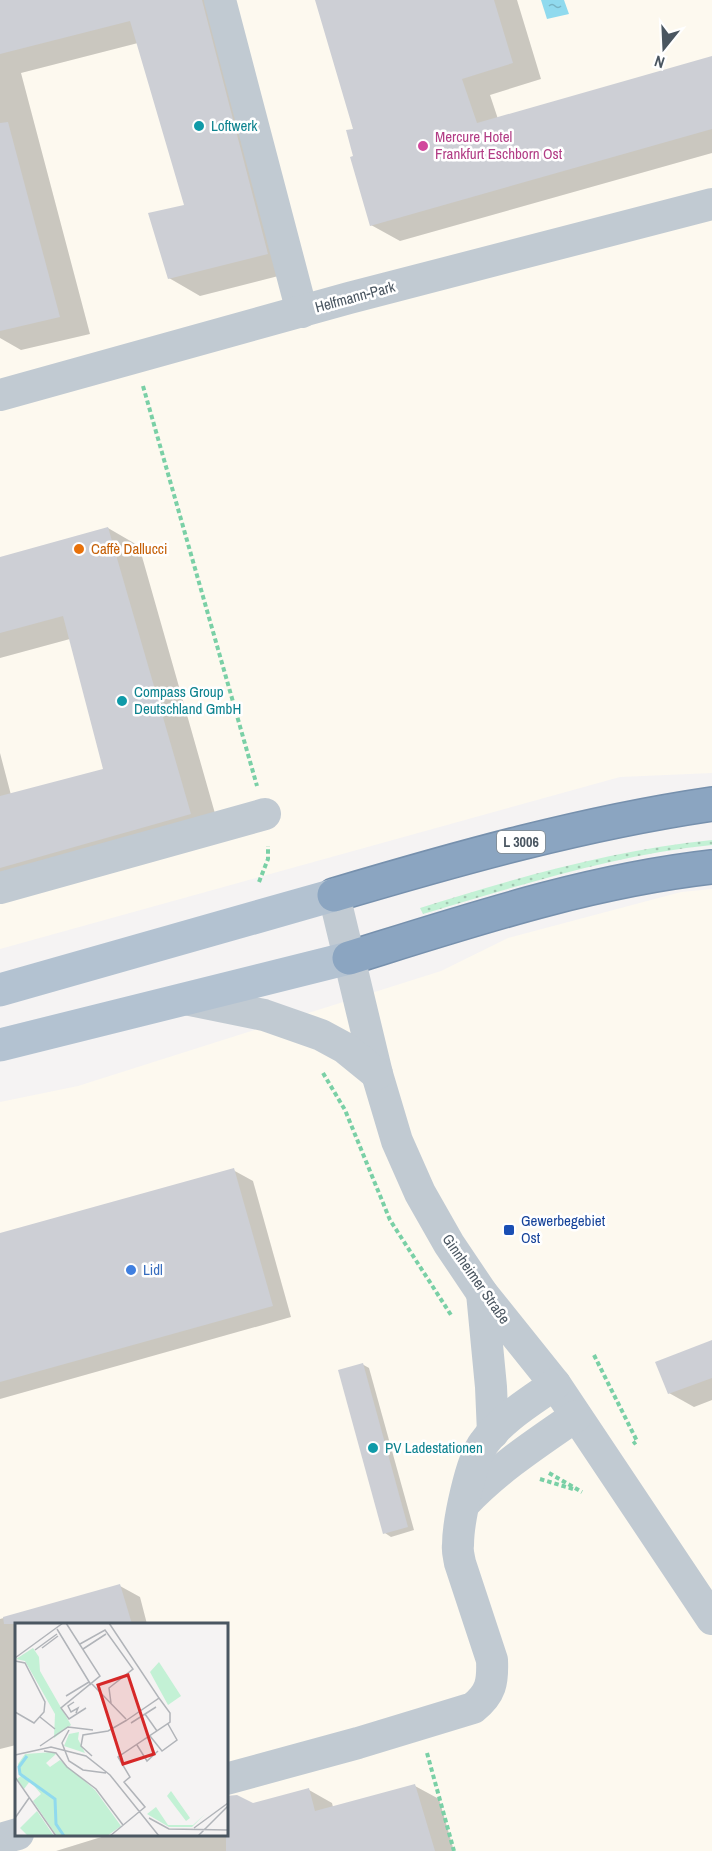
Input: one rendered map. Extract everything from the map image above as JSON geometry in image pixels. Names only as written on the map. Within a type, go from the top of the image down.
[{"type":"highway","name":"L 3006","points":[[334,895],[564,831],[712,804]]},
{"type":"highway","points":[[349,958],[542,901],[632,879],[712,867]]},
{"type":"main road","name":"L 3006","points":[[0,990],[334,895]]},
{"type":"main road","points":[[0,1045],[349,958]]},
{"type":"street","points":[[220,0],[302,312]]},
{"type":"street","name":"Helfmann-Park","points":[[0,395],[302,312],[712,204]]},
{"type":"street","points":[[0,888],[265,814]]},
{"type":"street","name":"Ginnheimer Straße","points":[[334,895],[377,1074],[397,1141],[420,1193],[448,1244],[482,1293],[555,1384],[712,1619]]},
{"type":"street","points":[[185,999],[264,1015],[321,1035],[345,1048],[377,1074]]},
{"type":"street","points":[[482,1293],[493,1433]]},
{"type":"street","points":[[228,1778],[358,1743],[473,1708],[484,1700],[493,1676],[492,1660],[460,1563],[457,1547],[464,1504],[477,1454],[484,1443],[515,1412],[555,1384]]},
{"type":"street","points":[[464,1504],[500,1471],[576,1416]]},
{"type":"street","points":[[0,1839],[15,1835]]},
{"type":"path","points":[[135,358],[265,814],[268,859],[258,884],[260,915]]},
{"type":"path","points":[[539,1479],[582,1492],[609,1463],[637,1441],[594,1355]]},
{"type":"path","points":[[426,1750],[454,1851]]},
{"type":"shaded area","points":[[0,0],[712,0],[712,773],[620,777],[0,949]]},
{"type":"shaded area","name":"Gewerbegebiet Ost","points":[[712,889],[712,1851],[0,1851],[0,1102],[78,1086],[441,971],[508,938],[681,892]]},
{"type":"green space","points":[[712,840],[712,845],[602,864],[530,882],[423,914],[420,908],[528,876],[601,858]]},
{"type":"water","points":[[541,0],[564,0],[569,14],[547,19]]},
{"type":"building","name":"Loftwerk","points":[[0,0],[202,0],[268,254],[168,279],[148,213],[184,205],[130,21],[0,54]]},
{"type":"building","points":[[315,0],[494,0],[513,63],[462,79],[477,123],[712,56],[712,129],[370,226],[350,157],[353,156],[346,130],[353,129]]},
{"type":"building","points":[[8,122],[60,317],[0,331],[0,123]]},
{"type":"building","name":"Compass Group Deutschland GmbH","points":[[108,527],[191,814],[0,868],[0,796],[103,769],[63,616],[0,633],[0,557]]},
{"type":"building","name":"Lidl","points":[[234,1168],[273,1306],[0,1382],[0,1233]]},
{"type":"building","points":[[712,1340],[712,1378],[668,1394],[655,1362]]},
{"type":"building","name":"PV Ladestationen","points":[[363,1363],[408,1527],[383,1534],[338,1370]]},
{"type":"building","points":[[120,1584],[132,1623],[4,1624],[3,1617]]},
{"type":"building","points":[[415,1784],[435,1851],[226,1851],[228,1796],[237,1795],[253,1803],[309,1788],[315,1811]]},
{"type":"place","name":"Loftwerk","points":[[199,126]]},
{"type":"place","name":"Mercure Hotel Frankfurt Eschborn Ost","points":[[423,146]]},
{"type":"place","name":"Caffè Dallucci","points":[[79,549]]},
{"type":"place","name":"Compass Group Deutschland GmbH","points":[[122,701]]},
{"type":"place","name":"Gewerbegebiet Ost","points":[[509,1230]]},
{"type":"place","name":"Lidl","points":[[131,1270]]},
{"type":"place","name":"PV Ladestationen","points":[[373,1448]]}]
